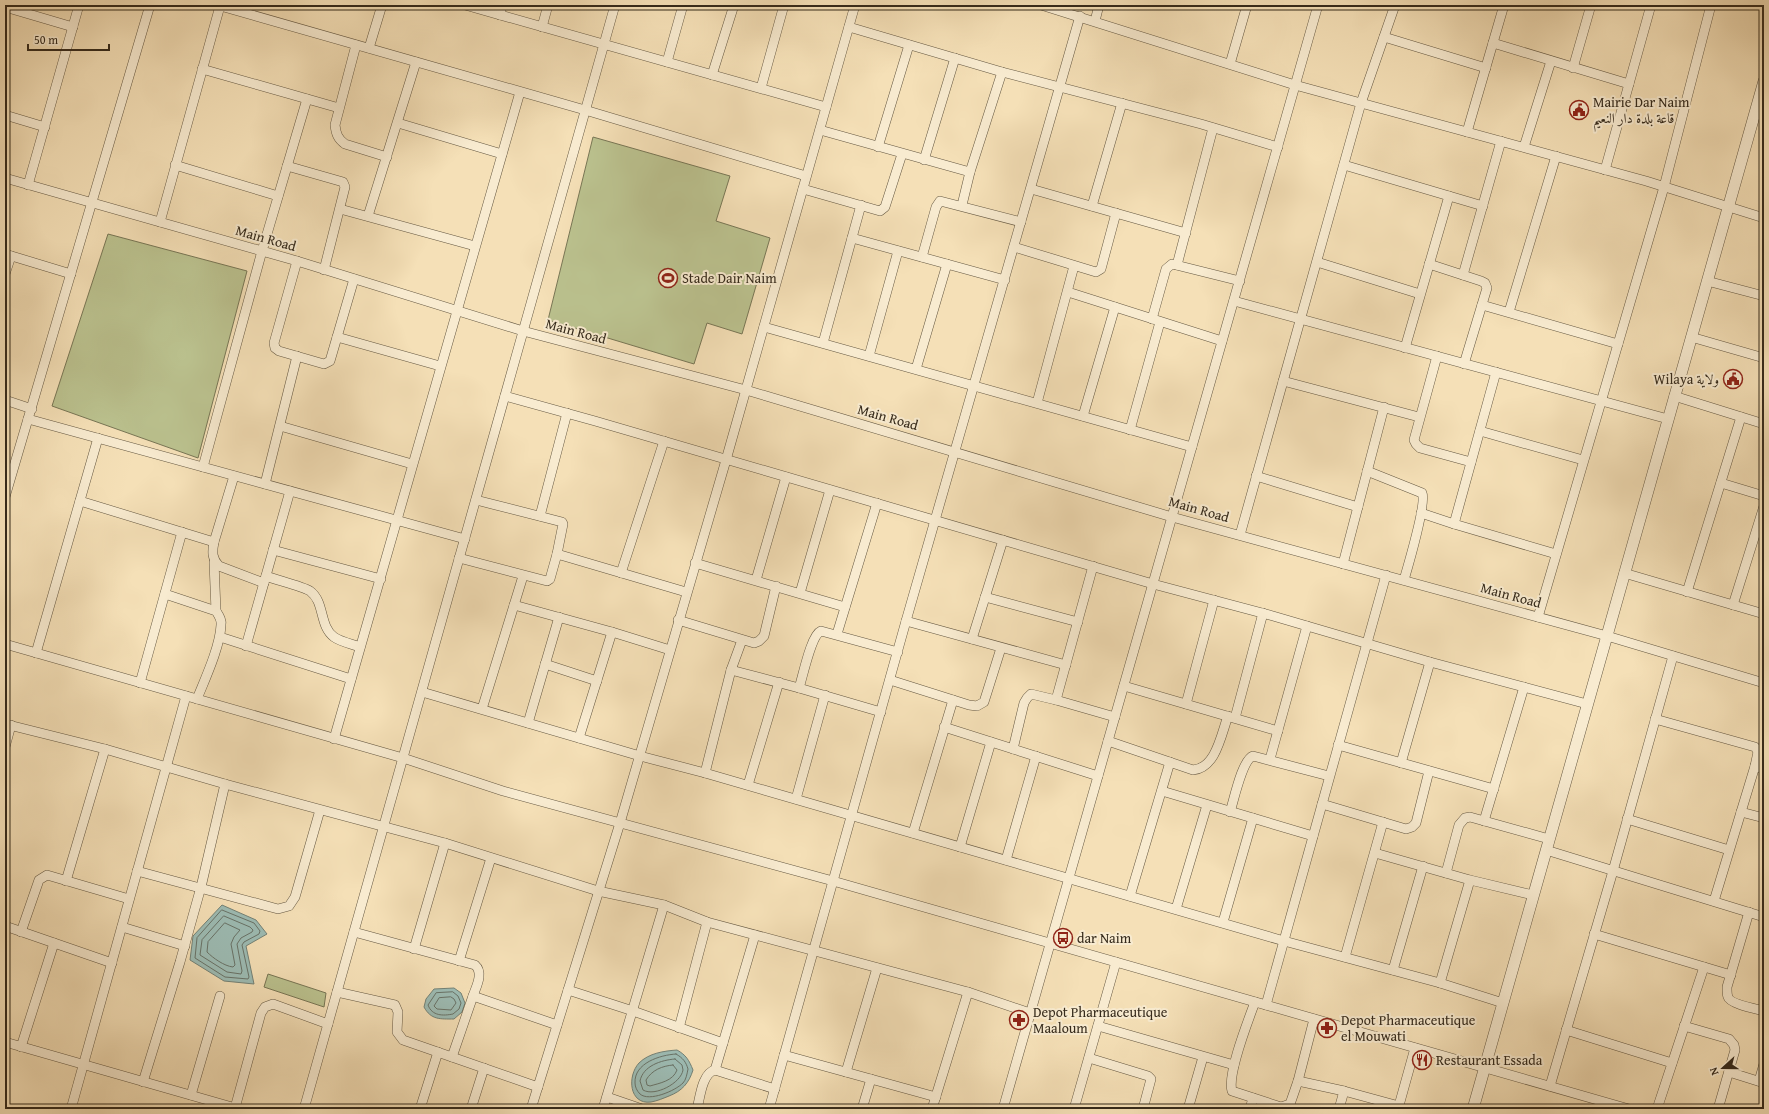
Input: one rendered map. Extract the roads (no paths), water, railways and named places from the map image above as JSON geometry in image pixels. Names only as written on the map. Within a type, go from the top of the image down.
[{"type":"street","points":[[28,185],[79,5]]},
{"type":"street","points":[[5,497],[9,469],[32,409],[150,5]]},
{"type":"street","points":[[160,222],[218,5],[585,110],[806,176]]},
{"type":"street","points":[[369,48],[382,5]]},
{"type":"street","points":[[465,5],[826,106]]},
{"type":"street","points":[[500,15],[502,5]]},
{"type":"street","points":[[542,27],[548,5]]},
{"type":"street","points":[[304,1109],[615,5]]},
{"type":"street","points":[[667,62],[683,5]]},
{"type":"street","points":[[712,74],[734,5]]},
{"type":"street","points":[[761,88],[784,5]]},
{"type":"street","points":[[531,1109],[640,756],[686,592],[726,460],[855,5]]},
{"type":"street","points":[[1041,5],[1080,16],[1296,86],[1606,170],[1764,218]]},
{"type":"street","points":[[1095,21],[1099,5]]},
{"type":"street","points":[[1230,64],[1247,5]]},
{"type":"street","points":[[1003,1109],[1318,5]]},
{"type":"street","points":[[1240,535],[1361,103],[1395,5]]},
{"type":"street","points":[[1467,132],[1504,5]]},
{"type":"street","points":[[1573,68],[1591,5]]},
{"type":"street","points":[[1606,170],[1650,5]]},
{"type":"street","points":[[1538,617],[1664,187],[1711,5]]},
{"type":"street","points":[[5,7],[73,27]]},
{"type":"street","points":[[769,1109],[832,881],[1080,16]]},
{"type":"street","points":[[849,27],[1002,72],[1060,86],[1278,147]]},
{"type":"street","points":[[1384,37],[1486,68]]},
{"type":"street","points":[[1493,43],[1629,84]]},
{"type":"street","points":[[356,45],[338,108],[335,125],[336,134],[345,144],[387,157]]},
{"type":"street","points":[[878,147],[909,45]]},
{"type":"street","points":[[924,160],[955,58]]},
{"type":"street","points":[[1524,147],[1551,61]]},
{"type":"street","points":[[368,216],[416,62]]},
{"type":"street","points":[[202,68],[338,108]]},
{"type":"street","points":[[962,205],[970,172],[1002,72]]},
{"type":"street","points":[[1473,1109],[1764,81]]},
{"type":"street","points":[[334,739],[398,521],[412,464],[520,92]]},
{"type":"street","points":[[203,467],[262,251],[306,99]]},
{"type":"street","points":[[1092,206],[1122,103]]},
{"type":"street","points":[[5,115],[45,127]]},
{"type":"street","points":[[398,123],[502,154]]},
{"type":"street","points":[[1178,265],[1212,128]]},
{"type":"street","points":[[820,130],[970,172]]},
{"type":"street","points":[[1463,275],[1501,141]]},
{"type":"street","points":[[803,189],[880,211],[883,210],[902,154]]},
{"type":"street","points":[[1508,312],[1556,156]]},
{"type":"street","points":[[175,165],[278,196]]},
{"type":"street","points":[[1344,165],[1483,206]]},
{"type":"street","points":[[287,166],[343,182],[345,187],[324,270]]},
{"type":"street","name":"Main Road","points":[[5,178],[297,261],[523,331],[746,390],[956,451],[1172,517],[1607,636],[1764,683]]},
{"type":"street","points":[[1031,189],[1186,234]]},
{"type":"street","points":[[1405,348],[1449,196]]},
{"type":"street","points":[[922,258],[936,207],[940,201],[962,205],[1021,222]]},
{"type":"street","points":[[823,343],[861,205]]},
{"type":"street","points":[[340,209],[476,246]]},
{"type":"street","points":[[1014,247],[1096,272],[1101,269],[1116,213]]},
{"type":"street","points":[[852,238],[1005,280]]},
{"type":"street","points":[[869,356],[898,251]]},
{"type":"street","points":[[5,274],[8,255],[72,274]]},
{"type":"street","points":[[297,261],[274,343],[275,348],[279,351],[324,364],[328,363],[330,361],[354,279]]},
{"type":"street","points":[[1317,262],[1420,294]]},
{"type":"street","points":[[916,369],[947,264]]},
{"type":"street","points":[[1130,430],[1156,320],[1166,269],[1172,264],[1240,281]]},
{"type":"street","points":[[1429,264],[1485,283],[1487,288],[1464,364]]},
{"type":"street","points":[[1037,403],[1074,266]]},
{"type":"street","points":[[1707,281],[1764,296]]},
{"type":"street","points":[[1068,292],[1222,341]]},
{"type":"street","points":[[1234,301],[1668,419]]},
{"type":"street","points":[[1482,305],[1618,344]]},
{"type":"street","points":[[1083,416],[1115,307]]},
{"type":"street","points":[[764,327],[1192,447]]},
{"type":"street","points":[[337,337],[440,366]]},
{"type":"street","points":[[1691,337],[1764,358]]},
{"type":"street","points":[[265,484],[297,356]]},
{"type":"street","points":[[1437,356],[1419,417],[1414,440],[1420,448],[1471,462]]},
{"type":"street","points":[[1454,524],[1496,372]]},
{"type":"street","points":[[1283,381],[1419,417]]},
{"type":"street","points":[[505,396],[1153,584],[1263,613],[1430,662],[1587,704]]},
{"type":"street","points":[[1674,396],[1764,424]]},
{"type":"street","points":[[5,400],[32,409]]},
{"type":"street","points":[[1343,564],[1384,407]]},
{"type":"street","points":[[540,516],[567,413]]},
{"type":"street","points":[[1687,592],[1741,417]]},
{"type":"street","points":[[28,419],[465,539]]},
{"type":"street","points":[[280,426],[412,464]]},
{"type":"street","points":[[1480,431],[1583,460]]},
{"type":"street","points":[[36,653],[98,438]]},
{"type":"street","points":[[621,573],[664,441]]},
{"type":"street","points":[[1367,471],[1422,492],[1424,500],[1404,580]]},
{"type":"street","points":[[197,699],[220,637],[222,624],[216,611],[213,556],[214,542],[234,476]]},
{"type":"street","points":[[1256,476],[1358,507]]},
{"type":"street","points":[[756,580],[786,477]]},
{"type":"street","points":[[1720,483],[1764,496]]},
{"type":"street","points":[[800,593],[830,490]]},
{"type":"street","points":[[246,646],[290,491]]},
{"type":"street","points":[[459,558],[542,581],[550,579],[563,524],[560,521],[476,500]]},
{"type":"street","points":[[80,501],[214,542]]},
{"type":"street","points":[[838,634],[877,503]]},
{"type":"street","points":[[1733,605],[1764,506]]},
{"type":"street","points":[[1421,513],[1556,554]]},
{"type":"street","points":[[140,683],[182,532]]},
{"type":"street","points":[[972,639],[1003,540]]},
{"type":"street","points":[[273,550],[381,579]]},
{"type":"street","points":[[557,554],[686,592]]},
{"type":"street","points":[[214,562],[219,566],[265,580],[310,591],[317,599],[329,632],[336,638],[360,647]]},
{"type":"street","points":[[695,563],[845,607]]},
{"type":"street","points":[[1056,700],[1093,566]]},
{"type":"street","points":[[1624,573],[1764,614]]},
{"type":"street","points":[[1266,1005],[1386,575]]},
{"type":"street","points":[[482,709],[523,576]]},
{"type":"street","points":[[678,620],[754,643],[759,641],[764,636],[776,586]]},
{"type":"street","points":[[165,594],[216,611]]},
{"type":"street","points":[[985,597],[1078,622]]},
{"type":"street","points":[[1186,704],[1214,600]]},
{"type":"street","points":[[514,605],[612,632],[670,650]]},
{"type":"street","points":[[1108,741],[1193,770],[1206,766],[1212,760],[1232,717],[1263,613]]},
{"type":"street","points":[[528,723],[559,617]]},
{"type":"street","points":[[906,621],[1066,666]]},
{"type":"street","points":[[1270,759],[1307,626]]},
{"type":"street","points":[[800,688],[813,640],[817,632],[824,630],[898,652]]},
{"type":"street","points":[[579,738],[612,632]]},
{"type":"street","points":[[220,637],[351,679]]},
{"type":"street","points":[[705,773],[731,670],[742,640]]},
{"type":"street","points":[[5,644],[403,758],[503,791],[832,881],[1629,1109]]},
{"type":"street","points":[[890,680],[977,706],[984,702],[1001,648]]},
{"type":"street","points":[[1550,1086],[1613,871],[1673,656]]},
{"type":"street","points":[[1401,762],[1430,662]]},
{"type":"street","points":[[545,664],[597,681]]},
{"type":"street","points":[[731,670],[779,682],[881,712]]},
{"type":"street","points":[[748,786],[779,682]]},
{"type":"street","points":[[1124,686],[1278,731]]},
{"type":"street","points":[[1484,821],[1524,687]]},
{"type":"street","points":[[422,692],[640,756],[705,773],[1223,922],[1284,941],[1440,983],[1503,1003]]},
{"type":"street","points":[[1013,749],[1027,698],[1031,694],[1115,717]]},
{"type":"street","points":[[796,800],[825,695]]},
{"type":"street","points":[[71,1109],[186,696]]},
{"type":"street","points":[[913,833],[953,700]]},
{"type":"street","points":[[1655,719],[1755,747],[1758,752],[1760,768],[1741,812],[1714,901]]},
{"type":"street","points":[[5,747],[8,725],[105,749],[225,784],[445,843],[598,891],[664,905],[707,922],[968,992],[1030,1013]]},
{"type":"street","points":[[944,727],[1098,776]]},
{"type":"street","points":[[960,847],[991,742]]},
{"type":"street","points":[[1338,745],[1494,789]]},
{"type":"street","points":[[66,881],[105,749]]},
{"type":"street","points":[[1006,860],[1036,756]]},
{"type":"street","points":[[1230,812],[1247,760],[1253,756],[1270,759],[1329,776]]},
{"type":"street","points":[[1130,896],[1170,762]]},
{"type":"street","points":[[1322,804],[1406,829],[1412,827],[1416,823],[1429,770]]},
{"type":"street","points":[[143,1082],[185,946],[201,887],[225,784]]},
{"type":"street","points":[[1162,791],[1313,836]]},
{"type":"street","points":[[1176,909],[1206,804]]},
{"type":"street","points":[[137,871],[201,887],[278,909],[289,906],[295,897],[320,810]]},
{"type":"street","points":[[1741,812],[1764,818]]},
{"type":"street","points":[[1446,873],[1461,820],[1465,818],[1470,817],[1549,839]]},
{"type":"street","points":[[1223,922],[1253,818]]},
{"type":"street","points":[[1627,819],[1730,850]]},
{"type":"street","points":[[1345,957],[1383,822]]},
{"type":"street","points":[[414,949],[445,843]]},
{"type":"street","points":[[1546,850],[1764,917]]},
{"type":"street","points":[[1375,853],[1470,880],[1533,895]]},
{"type":"street","points":[[459,961],[491,858]]},
{"type":"street","points":[[1393,970],[1423,866]]},
{"type":"street","points":[[21,932],[39,880],[47,875],[129,899]]},
{"type":"street","points":[[1440,983],[1470,880]]},
{"type":"street","points":[[603,1109],[664,905]]},
{"type":"street","points":[[1749,912],[1727,987],[1727,996],[1730,1000],[1764,1011]]},
{"type":"street","points":[[679,1028],[707,922]]},
{"type":"street","points":[[5,926],[112,963]]},
{"type":"street","points":[[122,927],[185,946]]},
{"type":"street","points":[[354,932],[459,961],[475,966],[479,969],[480,973],[473,996],[452,1057]]},
{"type":"street","points":[[1594,934],[1731,975]]},
{"type":"street","points":[[715,1070],[755,935]]},
{"type":"street","points":[[21,1047],[54,943]]},
{"type":"street","points":[[1074,1109],[1116,962]]},
{"type":"street","points":[[1657,1109],[1704,967]]},
{"type":"street","points":[[846,1072],[877,968]]},
{"type":"street","points":[[568,990],[723,1043]]},
{"type":"street","points":[[337,992],[395,1005],[398,1012],[397,1032],[403,1040],[538,1087]]},
{"type":"street","points":[[932,1109],[968,992]]},
{"type":"street","points":[[190,1095],[220,996]]},
{"type":"street","points":[[473,996],[557,1025]]},
{"type":"street","points":[[1254,1002],[1234,1065],[1230,1086],[1232,1090],[1281,1107],[1290,1104],[1298,1082],[1314,1019]]},
{"type":"street","points":[[5,1042],[237,1108],[261,1013],[265,1007],[273,1004],[328,1024]]},
{"type":"street","points":[[1098,1026],[1234,1065]]},
{"type":"street","points":[[1684,1026],[1729,1039],[1734,1045],[1735,1050],[1718,1109]]},
{"type":"street","points":[[1566,1030],[1672,1063]]},
{"type":"street","points":[[1298,1082],[1344,1091],[1398,1108],[1415,1048]]},
{"type":"street","points":[[420,1109],[438,1052]]},
{"type":"street","points":[[784,1055],[936,1097]]},
{"type":"street","points":[[1188,1109],[1203,1057]]},
{"type":"street","points":[[1089,1058],[1151,1078],[1143,1109]]},
{"type":"street","points":[[1729,1072],[1762,1082],[1764,1064]]},
{"type":"street","points":[[471,1109],[484,1068]]},
{"type":"street","points":[[697,1109],[706,1076],[715,1070],[775,1089]]},
{"type":"street","points":[[862,1109],[871,1079]]},
{"type":"street","points":[[1339,1109],[1344,1091]]},
{"type":"street","points":[[607,1097],[642,1109]]},
{"type":"street","points":[[1250,1109],[1253,1098]]},
{"type":"water","points":[[222,905],[256,920],[267,934],[246,946],[254,984],[224,981],[190,960],[193,936]]},
{"type":"water","points":[[454,988],[461,993],[465,1003],[462,1012],[454,1019],[440,1019],[433,1017],[424,1007],[426,999],[434,989]]},
{"type":"water","points":[[677,1050],[687,1058],[693,1070],[687,1083],[678,1092],[658,1100],[644,1102],[638,1099],[634,1094],[632,1082],[635,1069],[639,1063],[652,1055]]},
{"type":"place","name":"Mairie Dar Naim قاعة بلدة دار النعيم","points":[[1579,110]]},
{"type":"place","name":"Stade Dair Naim","points":[[668,278]]},
{"type":"place","name":"Wilaya ولاية","points":[[1733,379]]},
{"type":"place","name":"dar Naim","points":[[1063,938]]},
{"type":"place","name":"Depot Pharmaceutique Maaloum","points":[[1019,1020]]},
{"type":"place","name":"Depot Pharmaceutique el Mouwati","points":[[1327,1028]]},
{"type":"place","name":"Restaurant Essada","points":[[1422,1060]]}]
